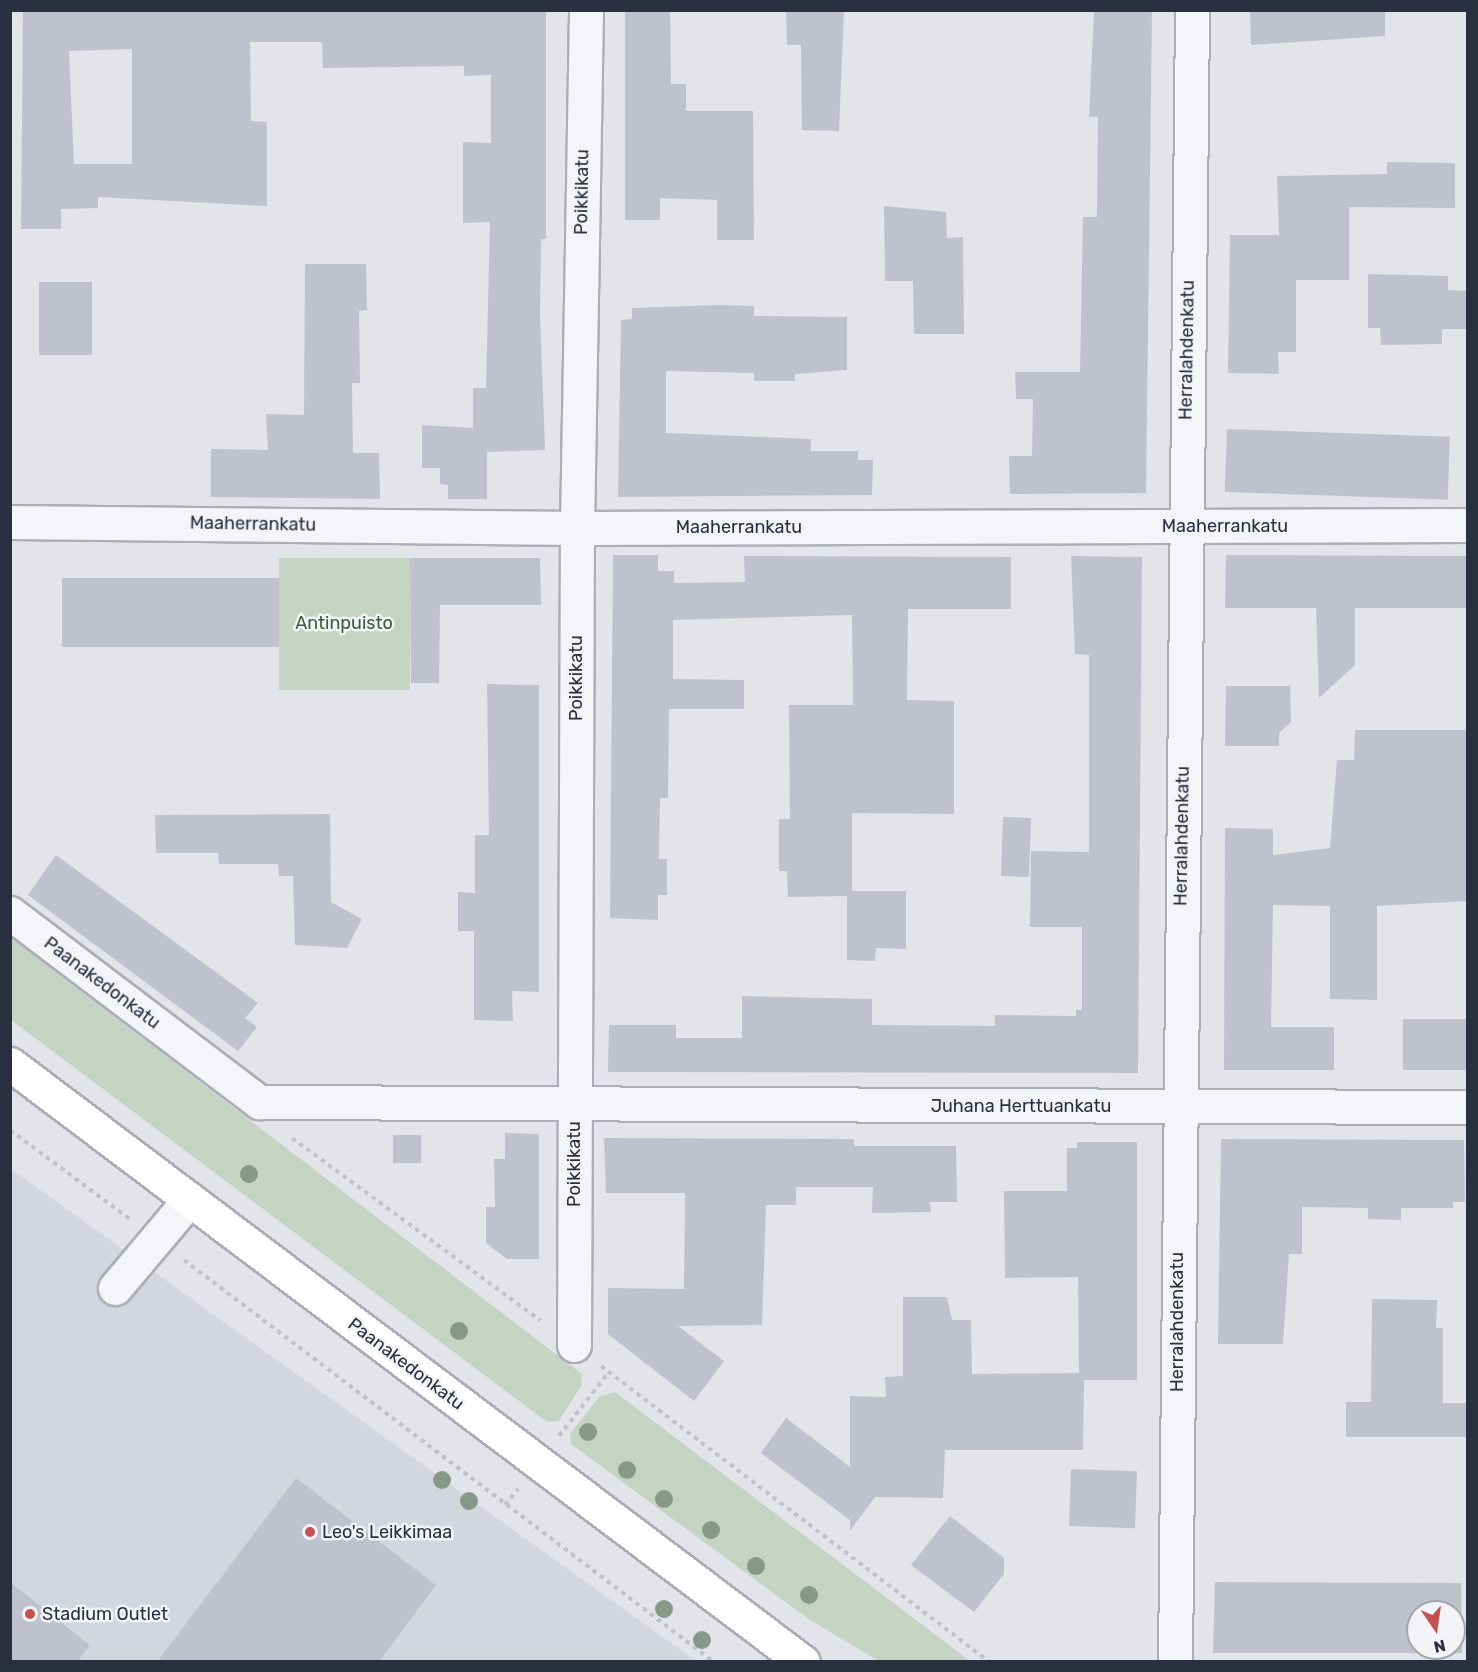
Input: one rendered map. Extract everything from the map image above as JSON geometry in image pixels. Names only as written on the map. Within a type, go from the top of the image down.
[{"type":"main road","name":"Paanakedonkatu","points":[[10,1064],[803,1662]]},
{"type":"street","name":"Poikkikatu","points":[[574,1345],[577,528],[586,10]]},
{"type":"street","name":"Herralahdenkatu","points":[[1175,1662],[1192,10]]},
{"type":"street","name":"Maaherrankatu","points":[[10,522],[577,528],[1467,525]]},
{"type":"street","name":"Paanakedonkatu","points":[[10,913],[260,1102],[574,1105]]},
{"type":"street","name":"Juhana Herttuankatu","points":[[574,1105],[1467,1107]]},
{"type":"street","points":[[115,1288],[158,1240],[190,1199]]},
{"type":"path","points":[[10,1130],[714,1662]]},
{"type":"path","points":[[283,1131],[574,1345],[989,1662]]},
{"type":"shaded area","points":[[11,1169],[696,1661],[11,1661]]},
{"type":"green space","name":"Antinpuisto","points":[[279,558],[410,558],[410,690],[279,690]]},
{"type":"green space","points":[[11,938],[582,1374],[581,1386],[559,1421],[547,1422],[11,1020]]},
{"type":"green space","points":[[615,1392],[970,1661],[879,1661],[810,1620],[571,1444],[570,1434],[599,1397]]},
{"type":"building","points":[[23,10],[546,10],[546,239],[541,239],[540,315],[545,450],[487,452],[487,499],[448,499],[448,485],[440,484],[440,468],[422,468],[422,425],[473,428],[473,388],[486,388],[490,222],[463,223],[463,142],[491,143],[491,75],[464,76],[464,66],[323,68],[322,42],[250,42],[251,121],[267,122],[267,206],[98,197],[98,208],[61,209],[61,229],[21,229]],"holes":[[[132,49],[132,164],[74,164],[69,51]]]},
{"type":"building","points":[[625,10],[670,10],[671,84],[686,84],[686,111],[753,111],[754,240],[717,240],[717,200],[660,198],[660,220],[625,220]]},
{"type":"building","points":[[786,10],[844,10],[839,131],[802,130],[801,45],[787,45]]},
{"type":"building","points":[[1094,10],[1152,10],[1146,493],[1010,494],[1009,456],[1032,456],[1033,399],[1016,399],[1015,372],[1080,372],[1083,217],[1097,217],[1098,117],[1089,117]]},
{"type":"building","points":[[1250,10],[1385,10],[1385,36],[1251,45]]},
{"type":"building","points":[[1387,162],[1455,163],[1455,208],[1349,207],[1349,280],[1296,280],[1296,352],[1278,352],[1279,374],[1228,373],[1230,235],[1279,235],[1277,176],[1387,174]]},
{"type":"building","points":[[884,206],[946,212],[947,238],[963,237],[964,334],[914,334],[913,281],[885,281]]},
{"type":"building","points":[[305,264],[366,264],[367,310],[359,311],[360,383],[352,383],[353,453],[379,453],[380,499],[211,497],[211,449],[268,450],[266,414],[304,415]]},
{"type":"building","points":[[1368,274],[1448,276],[1448,290],[1467,291],[1467,329],[1442,329],[1442,344],[1381,345],[1380,328],[1368,328]]},
{"type":"building","points":[[39,282],[92,282],[92,355],[39,355]]},
{"type":"building","points":[[754,306],[754,316],[847,317],[847,370],[795,374],[795,381],[754,381],[754,373],[666,371],[666,433],[811,439],[811,451],[858,451],[858,460],[873,460],[872,495],[618,497],[621,320],[632,319],[632,308]]},
{"type":"building","points":[[1227,429],[1450,437],[1448,500],[1225,492]]},
{"type":"building","points":[[613,555],[658,555],[658,571],[674,571],[674,583],[745,582],[744,556],[1011,557],[1011,609],[908,609],[907,700],[954,701],[954,814],[852,813],[852,891],[906,891],[906,949],[876,948],[875,961],[847,960],[847,896],[788,897],[787,871],[779,871],[779,819],[790,819],[789,705],[853,705],[852,615],[673,620],[673,679],[744,680],[744,709],[669,709],[668,798],[660,798],[659,859],[667,859],[667,895],[658,895],[658,920],[610,918]]},
{"type":"building","points":[[1226,555],[1467,556],[1467,608],[1355,608],[1355,665],[1319,698],[1316,608],[1225,608]]},
{"type":"building","points":[[1071,556],[1142,557],[1138,1073],[608,1072],[609,1025],[676,1025],[676,1038],[742,1038],[742,996],[872,999],[872,1025],[995,1026],[995,1015],[1076,1016],[1076,1010],[1082,1010],[1082,927],[1030,927],[1031,851],[1089,852],[1089,655],[1075,654]]},
{"type":"building","points":[[410,558],[540,558],[541,605],[440,605],[439,683],[411,683]]},
{"type":"building","points":[[62,578],[279,578],[279,647],[62,647]]},
{"type":"building","points":[[487,684],[539,685],[539,992],[512,991],[513,1021],[474,1020],[474,931],[458,931],[458,892],[475,893],[475,835],[489,835]]},
{"type":"building","points":[[1226,686],[1290,686],[1291,722],[1279,733],[1279,746],[1225,746]]},
{"type":"building","points":[[1355,730],[1467,730],[1467,901],[1377,906],[1377,1000],[1330,999],[1330,906],[1273,905],[1271,1027],[1334,1027],[1334,1070],[1224,1070],[1225,828],[1273,829],[1273,855],[1330,848],[1337,760],[1354,760]]},
{"type":"building","points":[[330,814],[331,902],[362,919],[347,948],[295,945],[293,876],[279,876],[278,864],[219,864],[218,853],[156,853],[155,815]]},
{"type":"building","points":[[1003,817],[1031,818],[1029,877],[1001,876]]},
{"type":"building","points":[[56,855],[258,1003],[245,1018],[257,1027],[238,1051],[28,895]]},
{"type":"building","points":[[1403,1019],[1467,1019],[1467,1070],[1403,1070]]},
{"type":"building","points":[[505,1133],[539,1134],[539,1259],[507,1259],[486,1243],[486,1207],[495,1207],[494,1159],[505,1159]]},
{"type":"building","points":[[393,1135],[421,1135],[421,1163],[393,1163]]},
{"type":"building","points":[[604,1138],[854,1139],[854,1146],[956,1146],[957,1202],[930,1202],[931,1212],[872,1213],[873,1187],[796,1187],[796,1205],[766,1205],[762,1325],[678,1326],[724,1361],[694,1401],[608,1334],[608,1288],[684,1289],[685,1193],[606,1193]]},
{"type":"building","points":[[1221,1139],[1464,1140],[1465,1202],[1453,1202],[1453,1208],[1401,1208],[1401,1220],[1368,1219],[1368,1208],[1302,1207],[1302,1254],[1289,1254],[1283,1344],[1218,1344]]},
{"type":"building","points":[[1077,1142],[1137,1142],[1137,1380],[1084,1380],[1083,1450],[945,1450],[943,1498],[875,1497],[850,1531],[850,1520],[761,1453],[786,1418],[850,1467],[850,1396],[886,1397],[885,1377],[903,1376],[903,1297],[947,1297],[952,1320],[971,1320],[972,1374],[1079,1373],[1078,1277],[1005,1278],[1004,1191],[1067,1191],[1067,1148],[1077,1148]]},
{"type":"building","points":[[1372,1299],[1437,1300],[1436,1328],[1443,1328],[1443,1403],[1467,1403],[1467,1437],[1346,1437],[1346,1402],[1371,1402]]},
{"type":"building","points":[[1071,1469],[1137,1471],[1135,1528],[1069,1526]]},
{"type":"building","name":"Leo's Leikkimaa","points":[[296,1478],[436,1585],[379,1662],[157,1662]]},
{"type":"building","points":[[950,1516],[1004,1558],[1004,1574],[974,1612],[911,1565]]},
{"type":"building","name":"Stadium Outlet","points":[[10,1582],[90,1645],[77,1662],[10,1662]]},
{"type":"building","points":[[1215,1582],[1461,1583],[1461,1600],[1406,1600],[1406,1653],[1213,1653]]},
{"type":"place","name":"Leo's Leikkimaa","points":[[310,1532]]},
{"type":"place","name":"Stadium Outlet","points":[[30,1614]]}]
